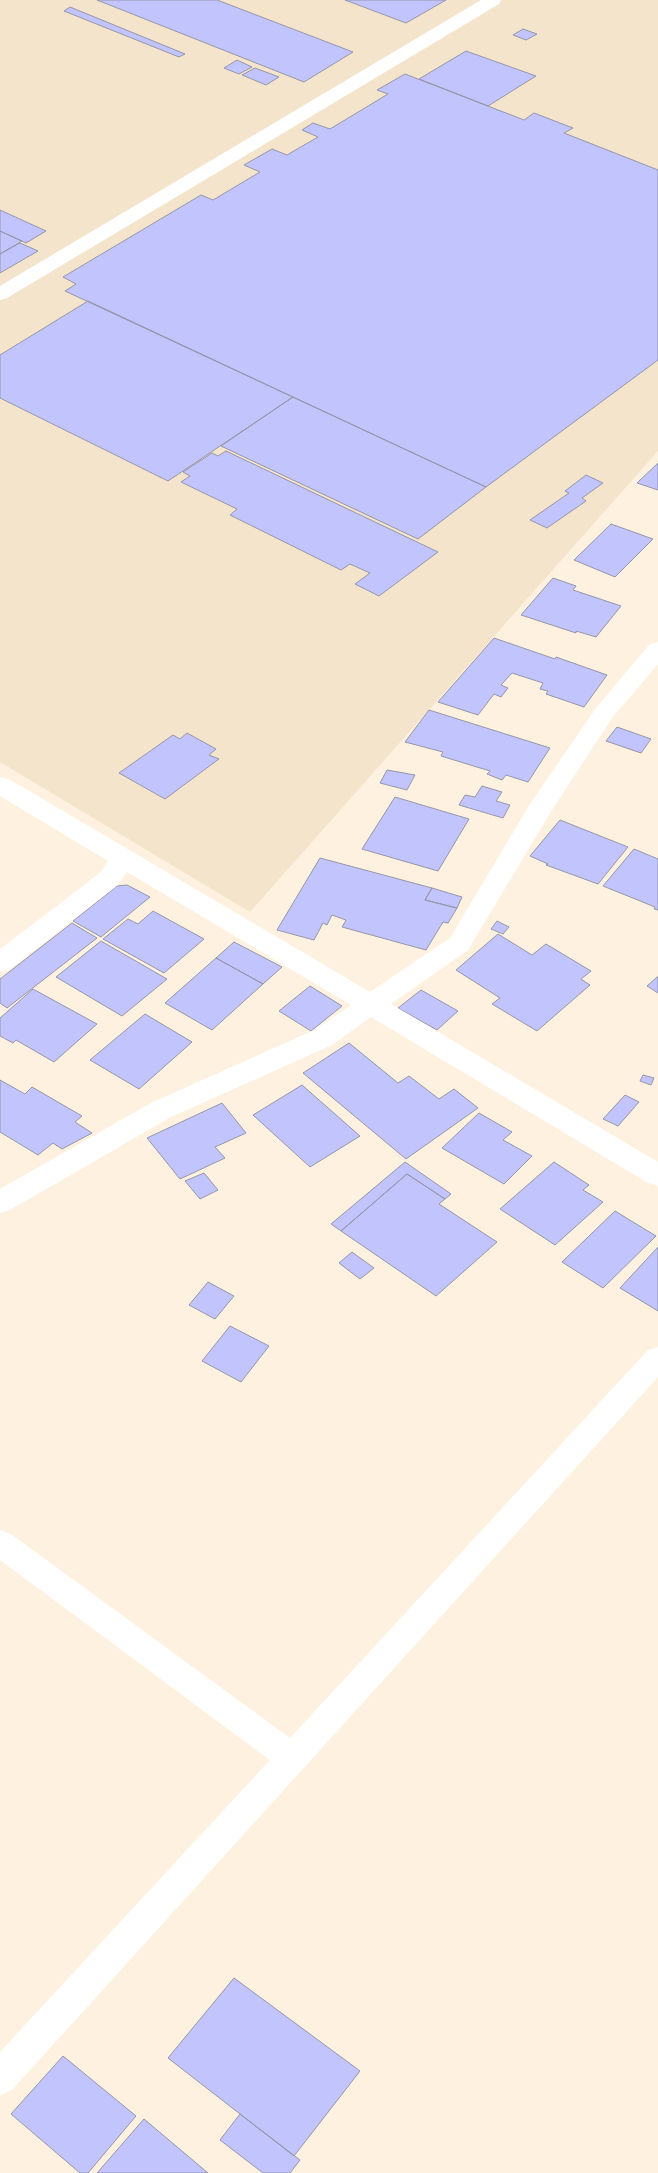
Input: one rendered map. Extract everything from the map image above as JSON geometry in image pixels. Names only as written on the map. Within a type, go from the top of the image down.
[{"type":"street","points":[[0,1202],[161,1110],[322,1038],[460,944],[539,810],[604,712],[658,649]]},
{"type":"street","points":[[0,785],[122,860],[370,1004],[658,1176]]},
{"type":"street","points":[[0,964],[109,880],[122,860]]},
{"type":"lane","points":[[0,294],[493,0]]},
{"type":"lane","points":[[0,2078],[658,1358]]},
{"type":"lane","points":[[0,1544],[293,1758]]},
{"type":"shaded area","points":[[0,0],[658,0],[658,451],[250,912],[0,762]]},
{"type":"building","points":[[97,0],[217,0],[353,52],[304,82]]},
{"type":"building","points":[[345,0],[446,0],[406,23]]},
{"type":"building","points":[[70,7],[185,54],[179,57],[64,11]]},
{"type":"building","points":[[523,29],[537,34],[526,40],[513,35]]},
{"type":"building","points":[[466,51],[536,76],[488,106],[419,79]]},
{"type":"building","points":[[237,60],[252,67],[239,74],[224,68]]},
{"type":"building","points":[[255,68],[279,77],[266,85],[242,75]]},
{"type":"building","points":[[405,74],[524,120],[534,113],[573,128],[564,133],[658,170],[658,360],[486,487],[65,291],[76,284],[63,277],[201,195],[213,200],[260,172],[244,165],[272,149],[287,155],[318,137],[302,130],[313,123],[330,129],[388,94],[377,90]]},
{"type":"building","points":[[0,210],[46,231],[26,243],[0,231]]},
{"type":"building","points":[[0,231],[22,241],[0,254]]},
{"type":"building","points":[[20,243],[38,251],[0,273],[0,254]]},
{"type":"building","points":[[88,301],[293,397],[168,481],[0,398],[0,355]]},
{"type":"building","points":[[293,397],[486,487],[418,539],[221,446]]},
{"type":"building","points":[[226,451],[438,552],[379,596],[355,584],[370,573],[350,564],[341,570],[230,515],[237,509],[181,482],[190,476],[183,472],[212,453],[218,456]]},
{"type":"building","points":[[658,463],[658,490],[637,483]]},
{"type":"building","points":[[586,475],[603,483],[582,498],[586,501],[547,528],[530,520],[569,493],[565,491]]},
{"type":"building","points":[[611,524],[653,539],[615,577],[574,560]]},
{"type":"building","points":[[553,578],[576,586],[573,590],[621,606],[596,637],[576,631],[576,633],[521,615]]},
{"type":"building","points":[[494,638],[607,675],[584,707],[546,694],[548,691],[540,689],[543,683],[512,673],[501,685],[508,688],[501,697],[494,694],[478,715],[438,702]]},
{"type":"building","points":[[429,710],[550,748],[528,782],[506,775],[502,780],[487,774],[490,771],[441,756],[443,752],[405,742]]},
{"type":"building","points":[[617,727],[651,739],[641,753],[606,741]]},
{"type":"building","points":[[187,733],[216,749],[209,755],[219,759],[165,799],[119,773],[173,735],[180,739]]},
{"type":"building","points":[[387,770],[415,775],[407,790],[380,783]]},
{"type":"building","points":[[482,786],[502,792],[496,801],[510,805],[503,818],[459,805],[465,795],[475,797]]},
{"type":"building","points":[[395,797],[469,819],[438,871],[362,849]]},
{"type":"building","points":[[560,820],[628,847],[598,884],[546,865],[548,864],[530,856]]},
{"type":"building","points":[[634,849],[658,859],[658,910],[654,909],[655,907],[603,886]]},
{"type":"building","points":[[320,858],[432,888],[425,900],[457,908],[448,923],[443,922],[426,950],[342,927],[346,920],[332,915],[327,925],[323,923],[314,940],[277,930]]},
{"type":"building","points":[[127,885],[150,897],[101,937],[73,921],[117,886]]},
{"type":"building","points":[[432,888],[462,897],[457,908],[425,900]]},
{"type":"building","points":[[153,911],[204,939],[164,973],[103,939],[128,919],[138,924]]},
{"type":"building","points":[[497,921],[509,927],[503,934],[491,929]]},
{"type":"building","points":[[72,923],[97,938],[7,1008],[0,1003],[0,979]]},
{"type":"building","points":[[498,934],[532,955],[546,944],[591,971],[581,979],[590,985],[537,1031],[492,1004],[500,998],[456,970]]},
{"type":"building","points":[[101,941],[167,979],[122,1016],[56,977]]},
{"type":"building","points":[[234,942],[282,967],[263,984],[216,958]]},
{"type":"building","points":[[216,958],[263,984],[212,1030],[165,1003]]},
{"type":"building","points":[[658,977],[658,993],[647,986]]},
{"type":"building","points":[[310,986],[342,1006],[311,1031],[279,1011]]},
{"type":"building","points":[[33,989],[97,1024],[54,1062],[16,1040],[13,1043],[0,1036],[0,1018]]},
{"type":"building","points":[[421,990],[458,1011],[437,1030],[398,1008]]},
{"type":"building","points":[[145,1014],[192,1042],[139,1089],[90,1060]]},
{"type":"building","points":[[349,1043],[398,1083],[409,1076],[439,1099],[454,1089],[478,1108],[406,1159],[303,1073]]},
{"type":"building","points":[[643,1075],[654,1078],[651,1085],[640,1081]]},
{"type":"building","points":[[0,1080],[25,1094],[32,1087],[82,1116],[75,1122],[92,1133],[62,1149],[53,1143],[38,1155],[0,1132]]},
{"type":"building","points":[[302,1085],[360,1136],[310,1167],[253,1115]]},
{"type":"building","points":[[625,1095],[639,1102],[618,1126],[603,1119]]},
{"type":"building","points":[[222,1103],[246,1133],[215,1147],[225,1158],[180,1179],[147,1138]]},
{"type":"building","points":[[479,1113],[512,1132],[503,1140],[532,1156],[504,1184],[442,1148]]},
{"type":"building","points":[[405,1162],[451,1194],[445,1199],[407,1174],[341,1231],[331,1224]]},
{"type":"building","points":[[554,1162],[589,1185],[583,1190],[603,1202],[555,1245],[500,1209]]},
{"type":"building","points":[[204,1173],[218,1190],[200,1199],[185,1181]]},
{"type":"building","points":[[407,1174],[445,1199],[439,1204],[497,1242],[436,1296],[341,1231]]},
{"type":"building","points":[[615,1211],[656,1236],[603,1288],[562,1262]]},
{"type":"building","points":[[658,1247],[658,1311],[620,1288]]},
{"type":"building","points":[[352,1252],[374,1268],[360,1279],[339,1263]]},
{"type":"building","points":[[208,1282],[234,1296],[215,1319],[189,1305]]},
{"type":"building","points":[[230,1326],[269,1346],[241,1382],[202,1361]]},
{"type":"building","points":[[234,1978],[360,2071],[294,2156],[168,2058]]},
{"type":"building","points":[[63,2056],[136,2116],[88,2173],[80,2173],[11,2114]]},
{"type":"building","points":[[240,2114],[300,2160],[290,2173],[263,2173],[220,2140]]},
{"type":"building","points":[[144,2119],[208,2173],[97,2173]]}]
